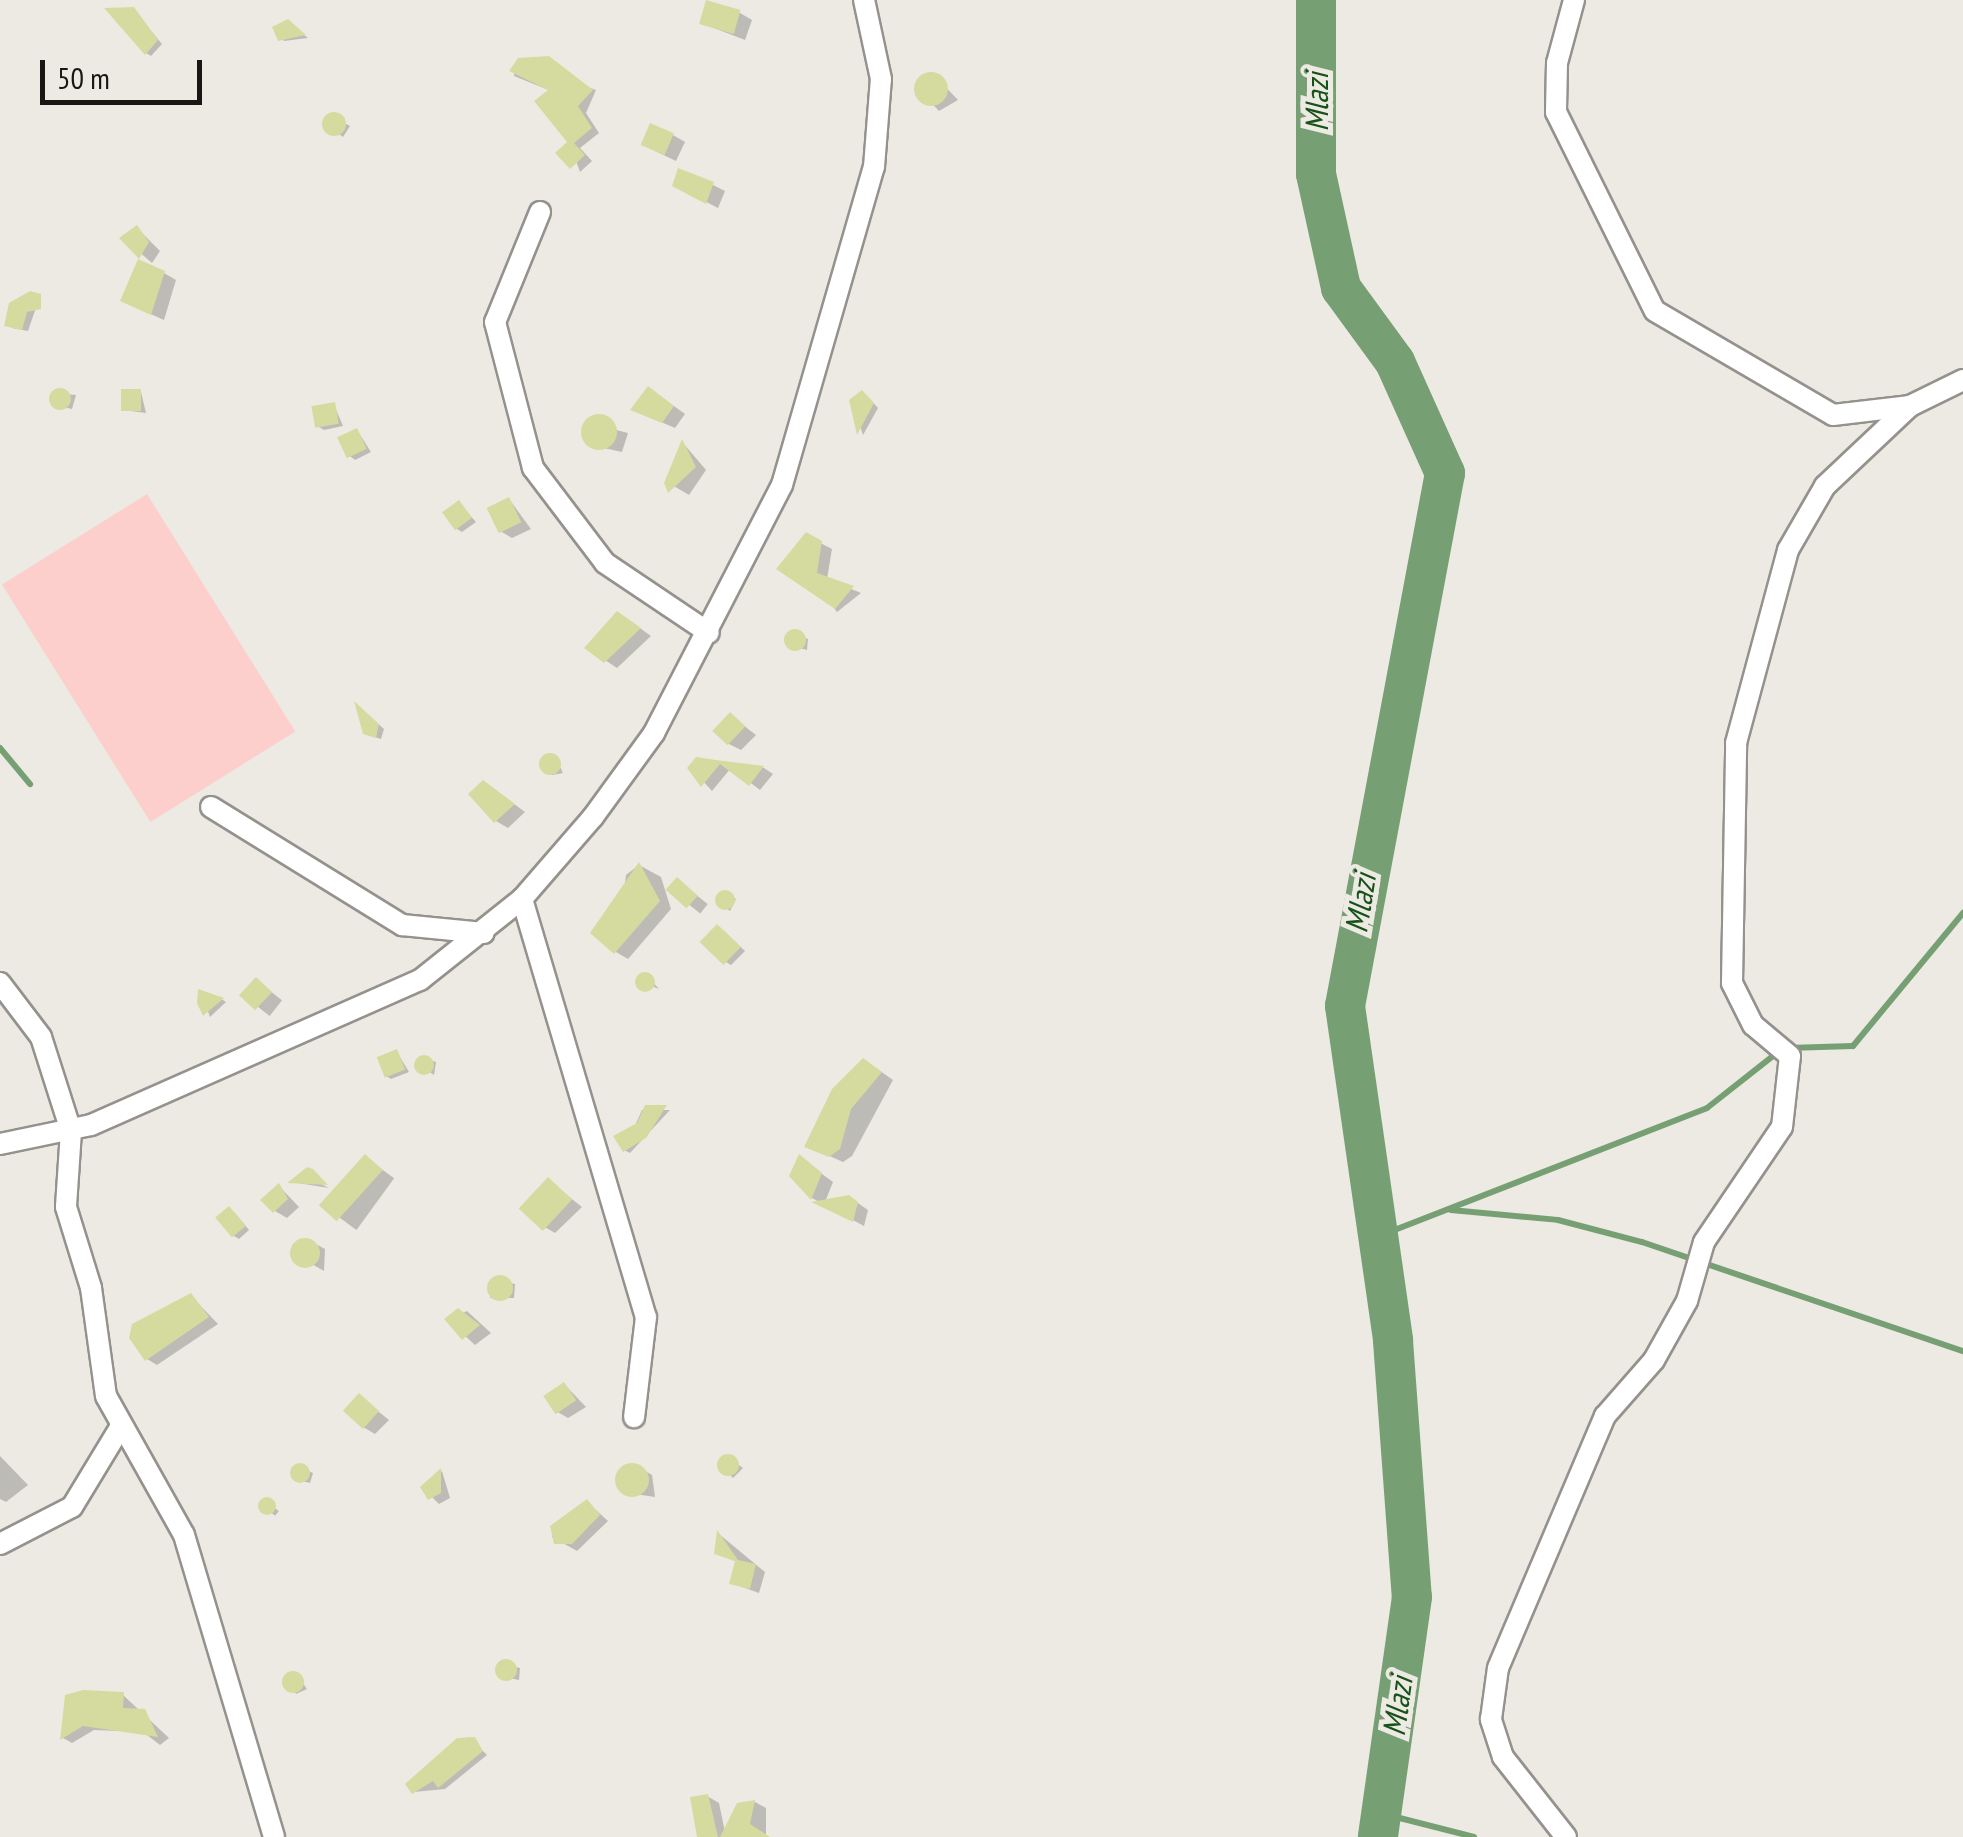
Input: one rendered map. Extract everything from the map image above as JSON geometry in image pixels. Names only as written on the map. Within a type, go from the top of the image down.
[{"type":"street","points":[[0,1144],[71,1132],[420,980],[522,900],[654,733],[709,633],[782,485],[856,243],[881,94],[864,0]]},
{"type":"street","points":[[1574,0],[1556,62],[1556,112],[1655,311],[1816,409],[1854,418],[1910,406],[1963,380]]},
{"type":"street","points":[[540,212],[496,322],[533,468],[605,562],[709,633]]},
{"type":"street","points":[[1566,1837],[1503,1757],[1491,1719],[1498,1668],[1605,1416],[1654,1360],[1687,1301],[1704,1242],[1782,1127],[1793,1092],[1790,1056],[1753,1025],[1732,982],[1736,743],[1788,550],[1825,486],[1910,406]]},
{"type":"street","points":[[211,807],[402,925],[484,933]]},
{"type":"street","points":[[522,900],[646,1316],[634,1417]]},
{"type":"street","points":[[0,983],[41,1037],[71,1132],[68,1223],[120,1426],[184,1535],[274,1837]]},
{"type":"street","points":[[0,1544],[72,1506],[120,1426]]},
{"type":"shaded area","points":[[147,494],[295,731],[150,822],[2,585]]},
{"type":"building","points":[[706,0],[741,10],[734,34],[699,24]]},
{"type":"building","points":[[134,7],[158,40],[145,55],[104,8]]},
{"type":"building","points":[[288,19],[306,35],[278,41],[272,27]]},
{"type":"building","points":[[549,56],[593,90],[578,106],[592,128],[574,143],[585,155],[570,169],[555,153],[567,142],[534,101],[548,90],[509,71],[518,58]]},
{"type":"building","points":[[931,72],[943,77],[948,89],[943,101],[931,106],[919,101],[914,89],[919,77]]},
{"type":"building","points":[[334,112],[343,115],[343,133],[334,136],[325,133],[322,124],[325,115]]},
{"type":"building","points":[[650,123],[674,133],[665,155],[641,145]]},
{"type":"building","points":[[678,168],[714,182],[706,204],[672,186]]},
{"type":"building","points":[[137,225],[149,242],[139,259],[119,238]]},
{"type":"building","points":[[138,259],[165,271],[151,315],[120,301]]},
{"type":"building","points":[[30,291],[41,294],[41,309],[27,312],[22,330],[4,326],[9,303]]},
{"type":"building","points":[[648,386],[674,406],[662,423],[630,410]]},
{"type":"building","points":[[60,388],[68,391],[68,407],[60,410],[52,407],[49,399],[52,391]]},
{"type":"building","points":[[121,389],[141,389],[141,411],[121,411]]},
{"type":"building","points":[[862,390],[874,403],[857,435],[849,400]]},
{"type":"building","points":[[335,402],[339,424],[315,428],[311,406]]},
{"type":"building","points":[[599,414],[612,419],[617,432],[612,445],[599,450],[586,445],[581,432],[586,419]]},
{"type":"building","points":[[357,428],[367,449],[347,458],[337,437]]},
{"type":"building","points":[[682,439],[696,467],[668,493],[664,483]]},
{"type":"building","points":[[509,497],[521,522],[499,533],[487,508]]},
{"type":"building","points":[[459,500],[472,518],[455,530],[442,512]]},
{"type":"building","points":[[806,532],[822,541],[817,573],[854,586],[835,609],[776,569]]},
{"type":"building","points":[[617,611],[641,628],[604,663],[584,648]]},
{"type":"building","points":[[795,629],[806,640],[795,651],[784,640]]},
{"type":"building","points":[[354,701],[379,724],[376,738],[363,734]]},
{"type":"building","points":[[730,712],[745,726],[728,745],[712,731]]},
{"type":"building","points":[[550,753],[558,756],[558,772],[550,775],[542,772],[539,764],[542,756]]},
{"type":"building","points":[[696,757],[764,766],[749,786],[720,764],[701,787],[687,768]]},
{"type":"building","points":[[483,780],[515,804],[494,823],[468,794]]},
{"type":"building","points":[[639,862],[660,901],[614,954],[590,933]]},
{"type":"building","points":[[677,877],[698,896],[686,908],[666,890]]},
{"type":"building","points":[[725,890],[735,900],[725,910],[715,900]]},
{"type":"building","points":[[717,924],[741,947],[723,965],[700,942]]},
{"type":"building","points":[[645,972],[655,982],[645,992],[635,982]]},
{"type":"building","points":[[256,977],[272,992],[255,1010],[239,995]]},
{"type":"building","points":[[198,989],[224,998],[203,1016],[197,1003]]},
{"type":"building","points":[[397,1049],[405,1069],[385,1078],[377,1057]]},
{"type":"building","points":[[420,1055],[428,1055],[434,1065],[428,1075],[420,1075],[414,1069],[414,1061]]},
{"type":"building","points":[[863,1058],[882,1072],[851,1109],[840,1149],[829,1157],[804,1147],[832,1089]]},
{"type":"building","points":[[645,1105],[667,1105],[646,1138],[623,1152],[613,1136],[637,1123]]},
{"type":"building","points":[[365,1154],[383,1170],[337,1221],[319,1205]]},
{"type":"building","points":[[799,1154],[822,1173],[811,1200],[789,1176]]},
{"type":"building","points":[[307,1167],[313,1169],[328,1185],[287,1183]]},
{"type":"building","points":[[548,1177],[572,1200],[543,1231],[519,1208]]},
{"type":"building","points":[[279,1183],[288,1199],[273,1213],[260,1200]]},
{"type":"building","points":[[849,1195],[858,1202],[853,1222],[811,1202]]},
{"type":"building","points":[[229,1206],[246,1226],[232,1237],[215,1218]]},
{"type":"building","points":[[305,1238],[319,1247],[320,1253],[311,1267],[305,1268],[291,1259],[290,1253],[299,1239]]},
{"type":"building","points":[[500,1275],[509,1279],[513,1288],[509,1297],[500,1301],[491,1297],[487,1288],[491,1279]]},
{"type":"building","points":[[191,1293],[209,1317],[145,1361],[129,1338],[132,1324]]},
{"type":"building","points":[[458,1308],[480,1325],[462,1340],[444,1319]]},
{"type":"building","points":[[564,1382],[576,1400],[556,1414],[543,1396]]},
{"type":"building","points":[[359,1393],[379,1411],[363,1429],[343,1411]]},
{"type":"building","points":[[728,1454],[736,1457],[736,1473],[728,1476],[720,1473],[717,1465],[720,1457]]},
{"type":"building","points":[[300,1463],[310,1473],[300,1483],[290,1473]]},
{"type":"building","points":[[632,1463],[644,1468],[649,1480],[644,1492],[632,1497],[620,1492],[615,1480],[620,1468]]},
{"type":"building","points":[[441,1468],[441,1493],[428,1500],[420,1487]]},
{"type":"building","points":[[267,1497],[276,1506],[267,1515],[258,1506]]},
{"type":"building","points":[[587,1499],[600,1515],[572,1544],[554,1544],[550,1526]]},
{"type":"building","points":[[717,1530],[738,1560],[756,1564],[750,1589],[729,1584],[735,1561],[714,1554]]},
{"type":"building","points":[[502,1659],[510,1659],[517,1670],[510,1681],[502,1681],[495,1674],[495,1666]]},
{"type":"building","points":[[293,1671],[301,1674],[301,1690],[293,1693],[285,1690],[282,1682],[285,1674]]},
{"type":"building","points":[[83,1690],[124,1692],[123,1708],[145,1709],[158,1737],[83,1726],[60,1740],[65,1695]]},
{"type":"building","points":[[475,1737],[483,1751],[438,1788],[433,1781],[412,1794],[405,1784],[457,1738]]},
{"type":"building","points":[[708,1794],[718,1837],[697,1837],[690,1797]]},
{"type":"building","points":[[755,1800],[750,1824],[770,1837],[720,1837],[737,1803]]},
{"type":"waterway","name":"Mlazi","points":[[1316,0],[1316,174],[1341,288],[1395,362],[1445,473],[1345,1006],[1393,1341],[1412,1597],[1378,1837]]},
{"type":"waterway","points":[[0,748],[30,784]]},
{"type":"waterway","points":[[1788,1048],[1853,1046],[1963,913]]},
{"type":"waterway","points":[[1374,1238],[1707,1108],[1777,1053]]},
{"type":"waterway","points":[[1451,1210],[1558,1220],[1642,1242],[1963,1351]]},
{"type":"waterway","points":[[1380,1813],[1474,1837]]}]
